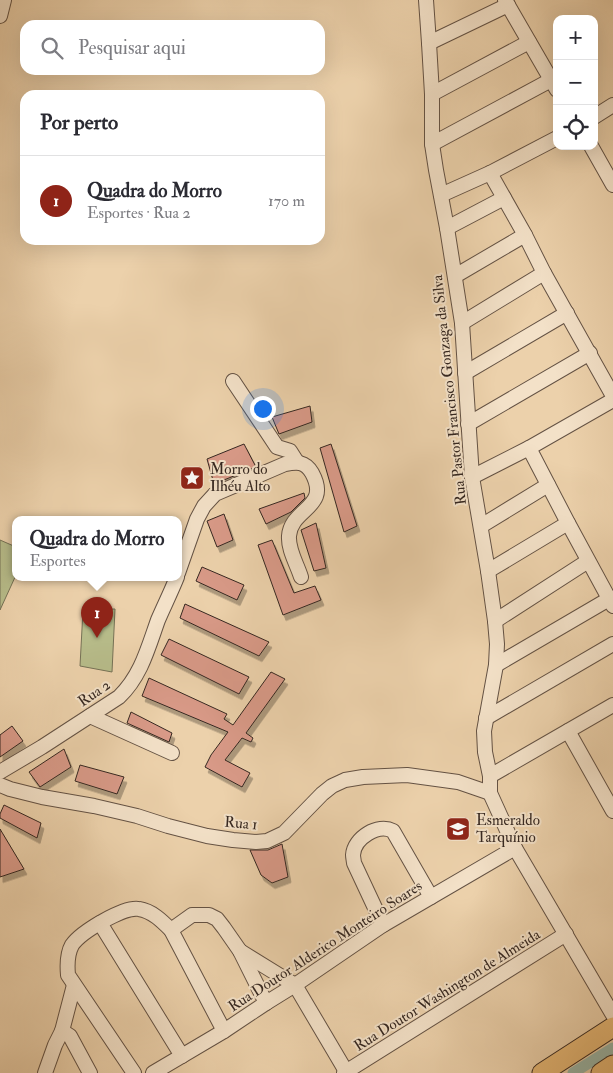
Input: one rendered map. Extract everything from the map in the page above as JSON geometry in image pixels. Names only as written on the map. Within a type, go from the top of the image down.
[{"type":"main road","points":[[542,1073],[613,1027]]},
{"type":"main road","points":[[601,1073],[613,1065]]},
{"type":"street","points":[[0,16],[4,0]]},
{"type":"street","name":"Rua Pastor Francisco Gonzaga da Silva","points":[[426,0],[432,94],[432,144],[448,228],[462,323],[472,477],[488,572],[497,644],[496,665],[484,731],[485,752],[490,776],[490,793]]},
{"type":"street","points":[[429,43],[507,2],[553,83]]},
{"type":"street","points":[[432,94],[529,42]]},
{"type":"street","points":[[432,144],[553,85]]},
{"type":"street","points":[[598,115],[613,106]]},
{"type":"street","points":[[441,195],[490,173],[553,140]]},
{"type":"street","points":[[593,150],[613,185]]},
{"type":"street","points":[[472,477],[529,448],[613,398],[490,173]]},
{"type":"street","points":[[448,228],[504,198]]},
{"type":"street","points":[[455,276],[525,235]]},
{"type":"street","points":[[462,323],[544,274]]},
{"type":"street","points":[[465,373],[567,313]]},
{"type":"street","points":[[468,424],[590,353]]},
{"type":"street","points":[[233,381],[277,447],[290,451],[298,462]]},
{"type":"street","points":[[496,665],[611,602],[529,448]]},
{"type":"street","points":[[182,562],[197,519],[204,506],[215,494],[285,464],[298,462],[304,464],[310,471],[316,482],[317,490],[315,499],[310,506],[296,518],[290,527],[290,547],[301,577]]},
{"type":"street","points":[[481,526],[548,485]]},
{"type":"street","points":[[488,572],[568,523]]},
{"type":"street","points":[[495,621],[588,561]]},
{"type":"street","name":"Rua 2","points":[[0,772],[90,716],[126,691],[146,656],[158,621],[175,581]]},
{"type":"street","points":[[486,718],[613,644]]},
{"type":"street","points":[[490,776],[613,705]]},
{"type":"street","points":[[90,716],[172,753]]},
{"type":"street","points":[[568,731],[613,811]]},
{"type":"street","name":"Rua 1","points":[[0,785],[42,797],[136,816],[207,836],[256,842],[267,841],[284,833],[322,794],[332,786],[345,780],[363,777],[408,775],[458,782],[490,793]]},
{"type":"street","points":[[490,793],[515,848],[613,1015]]},
{"type":"street","points":[[383,925],[352,856],[360,840],[376,829],[382,828],[393,831],[431,897]]},
{"type":"street","name":"Rua Doutor Alderico Monteiro Soares","points":[[153,1073],[224,1031],[383,925],[515,848]]},
{"type":"street","points":[[134,1073],[68,975],[67,962],[72,945],[80,936],[116,915],[133,908],[140,909],[159,919],[171,930],[224,1031]]},
{"type":"street","points":[[171,930],[192,915],[209,915],[217,919],[240,951],[266,1003]]},
{"type":"street","points":[[100,923],[182,1056]]},
{"type":"street","name":"Rua Doutor Washington de Almeida","points":[[346,1073],[566,934]]},
{"type":"street","points":[[240,951],[295,985],[346,1073]]},
{"type":"street","points":[[46,1073],[55,1045],[62,1031],[74,985]]},
{"type":"street","points":[[62,1031],[70,1036],[90,1073]]},
{"type":"green space","points":[[0,540],[12,545],[13,581],[0,610]]},
{"type":"green space","points":[[115,609],[112,672],[80,666],[83,610]]},
{"type":"building","points":[[310,406],[312,422],[279,434],[272,417]]},
{"type":"building","points":[[244,444],[256,467],[214,484],[207,459]]},
{"type":"building","points":[[331,444],[357,526],[344,532],[320,448]]},
{"type":"building","points":[[304,493],[305,498],[291,512],[266,524],[259,509]]},
{"type":"building","points":[[224,514],[233,540],[217,547],[207,521]]},
{"type":"building","points":[[316,523],[326,568],[314,571],[301,530]]},
{"type":"building","points":[[272,540],[294,593],[315,586],[321,600],[283,615],[258,545]]},
{"type":"building","points":[[202,567],[244,585],[237,600],[196,581]]},
{"type":"building","points":[[185,604],[269,642],[259,656],[180,618]]},
{"type":"building","points":[[169,639],[249,677],[239,694],[161,655]]},
{"type":"building","points":[[271,672],[285,679],[246,733],[253,738],[251,742],[242,738],[225,760],[250,773],[242,787],[205,767],[211,755],[228,732],[142,696],[149,678],[227,714],[224,719],[233,725]]},
{"type":"building","points":[[131,712],[172,733],[169,742],[127,723]]},
{"type":"building","points":[[12,726],[23,741],[0,757],[0,735]]},
{"type":"building","points":[[64,749],[71,767],[40,787],[29,772]]},
{"type":"building","points":[[80,765],[124,777],[117,794],[75,781]]},
{"type":"building","points":[[4,805],[41,823],[37,838],[0,818]]},
{"type":"building","points":[[0,829],[24,869],[0,877]]},
{"type":"building","points":[[282,844],[288,877],[272,883],[261,875],[250,850],[268,850]]},
{"type":"waterway","points":[[573,1073],[613,1048]]},
{"type":"place","name":"Morro do Ilhéu Alto","points":[[192,478]]},
{"type":"place","name":"Quadra do Morro","points":[[97,638]]},
{"type":"place","name":"Esmeraldo Tarquínio","points":[[458,829]]}]
